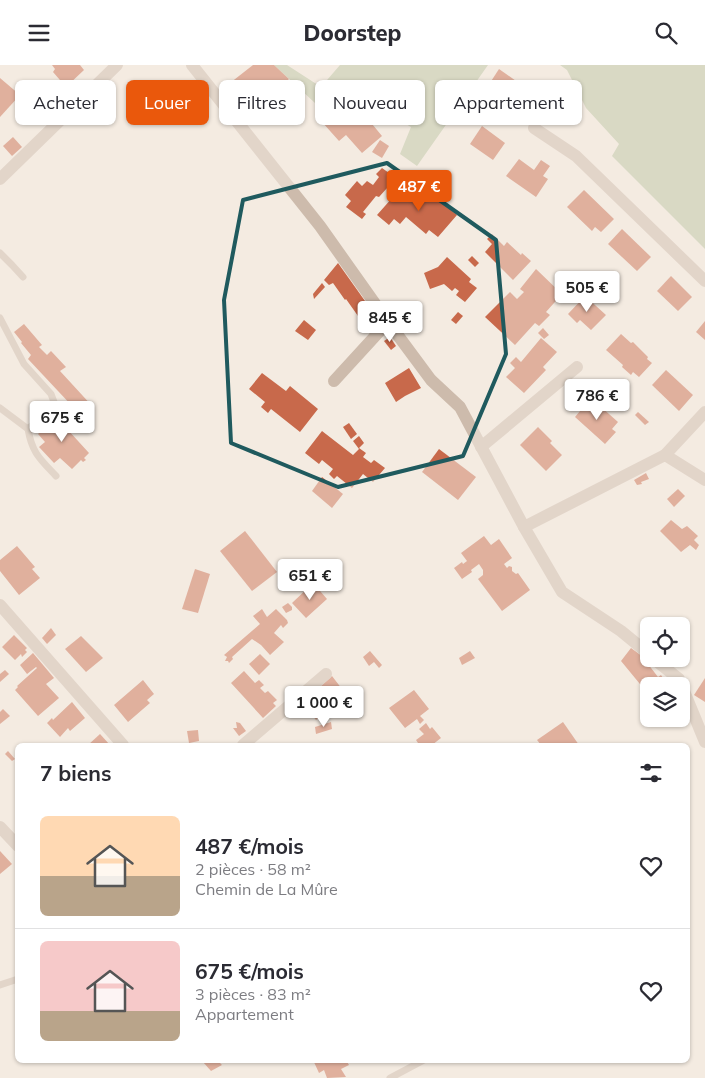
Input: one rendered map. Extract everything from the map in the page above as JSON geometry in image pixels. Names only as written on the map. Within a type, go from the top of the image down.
[{"type":"street","points":[[0,179],[117,65]]},
{"type":"street","points":[[192,65],[320,226],[431,380],[460,407],[524,527],[562,592],[621,631],[640,647]]},
{"type":"street","points":[[534,128],[576,156],[705,281]]},
{"type":"street","points":[[334,381],[388,322]]},
{"type":"street","points":[[481,447],[577,367]]},
{"type":"street","points":[[524,527],[665,455],[705,412]]},
{"type":"street","points":[[665,455],[705,480]]},
{"type":"street","points":[[0,605],[120,743]]},
{"type":"street","points":[[664,667],[679,679],[705,742]]},
{"type":"street","points":[[245,743],[326,675]]},
{"type":"street","points":[[0,827],[15,843]]},
{"type":"lane","points":[[0,253],[22,277]]},
{"type":"lane","points":[[0,318],[24,364],[52,394],[54,402],[50,409],[28,429]]},
{"type":"lane","points":[[0,408],[28,429],[30,442],[36,455],[56,476]]},
{"type":"lane","points":[[0,985],[15,980]]},
{"type":"lane","points":[[390,1078],[418,1063]]},
{"type":"highlighted area","points":[[387,163],[496,240],[506,354],[463,456],[338,487],[231,443],[224,300],[243,200]]},
{"type":"green space","points":[[274,65],[287,65],[315,83],[315,103],[305,94],[305,80],[290,80]]},
{"type":"green space","points":[[340,65],[488,65],[477,80],[435,80],[435,125],[446,125],[417,166],[400,154],[411,127],[408,125],[425,125],[425,80],[327,80]]},
{"type":"green space","points":[[560,65],[705,65],[705,249],[612,156],[619,144],[586,108],[582,100],[582,80],[572,80],[567,70]]},
{"type":"building","points":[[52,65],[80,65],[84,70],[73,80],[60,80],[53,72],[55,69]]},
{"type":"building","points":[[253,65],[274,65],[289,79],[288,80],[234,80]]},
{"type":"building","points":[[499,69],[515,80],[492,80]]},
{"type":"building","points":[[0,78],[15,91],[15,100],[0,117]]},
{"type":"building","points":[[325,125],[373,125],[382,136],[362,153],[346,135],[339,141]]},
{"type":"building","points":[[482,126],[505,143],[493,160],[470,144]]},
{"type":"building","points":[[13,137],[22,147],[12,156],[3,146]]},
{"type":"building","points":[[380,140],[389,146],[382,158],[372,152]]},
{"type":"building","points":[[519,159],[534,170],[541,160],[550,166],[543,176],[548,179],[536,197],[506,176]]},
{"type":"building","points":[[382,168],[396,178],[379,197],[376,196],[363,212],[366,214],[362,219],[346,207],[351,201],[345,195],[357,181],[362,186],[367,181],[373,185],[379,177],[376,174]]},
{"type":"building","points":[[400,189],[417,203],[428,191],[457,215],[438,237],[429,230],[426,234],[406,217],[400,224],[394,219],[389,225],[377,215]]},
{"type":"building","points":[[584,190],[614,219],[601,232],[595,227],[592,231],[567,207]]},
{"type":"building","points":[[622,229],[651,257],[637,271],[608,244]]},
{"type":"building","points":[[492,234],[504,246],[507,242],[521,255],[522,253],[531,261],[513,280],[485,252],[492,244],[487,239]]},
{"type":"building","points":[[472,256],[479,263],[475,267],[468,260]]},
{"type":"building","points":[[447,257],[471,279],[469,282],[477,288],[465,302],[456,295],[459,291],[455,288],[452,291],[444,284],[430,289],[424,273],[438,267]]},
{"type":"building","points":[[338,263],[370,308],[358,316],[333,283],[329,285],[324,280]]},
{"type":"building","points":[[536,269],[562,294],[546,312],[550,315],[539,326],[535,323],[515,345],[485,317],[510,292],[517,299],[524,292],[520,289]]},
{"type":"building","points":[[671,276],[692,297],[678,311],[657,291]]},
{"type":"building","points":[[322,283],[325,287],[314,299],[313,294]]},
{"type":"building","points":[[585,296],[606,315],[591,330],[580,320],[577,323],[568,314]]},
{"type":"building","points":[[458,312],[463,316],[456,324],[451,320]]},
{"type":"building","points":[[304,320],[316,330],[308,340],[295,331]]},
{"type":"building","points":[[705,321],[705,340],[696,332]]},
{"type":"building","points":[[24,324],[42,345],[39,347],[47,355],[51,351],[66,367],[60,371],[94,408],[82,418],[28,359],[31,355],[14,332]]},
{"type":"building","points":[[543,328],[549,335],[544,339],[538,333]]},
{"type":"building","points":[[621,334],[631,343],[633,342],[652,363],[639,377],[633,372],[631,375],[606,350]]},
{"type":"building","points":[[390,337],[396,346],[391,350],[384,341]]},
{"type":"building","points":[[541,338],[557,352],[543,367],[546,370],[524,393],[506,377],[515,368],[510,363],[516,357],[521,362]]},
{"type":"building","points":[[409,368],[421,388],[396,402],[385,383]]},
{"type":"building","points":[[666,370],[693,395],[679,411],[652,385]]},
{"type":"building","points":[[262,373],[286,391],[290,386],[318,409],[300,432],[271,409],[268,413],[261,407],[265,402],[249,389]]},
{"type":"building","points":[[591,398],[618,422],[612,429],[616,432],[605,444],[575,417]]},
{"type":"building","points":[[638,412],[649,422],[645,425],[635,415]]},
{"type":"building","points":[[59,414],[71,426],[68,430],[89,453],[84,458],[86,460],[83,462],[81,460],[72,469],[60,458],[54,463],[39,447],[45,442],[38,434]]},
{"type":"building","points":[[349,423],[357,434],[351,439],[343,427]]},
{"type":"building","points":[[538,427],[552,441],[550,443],[562,455],[546,471],[520,445]]},
{"type":"building","points":[[322,431],[353,455],[359,449],[353,441],[359,436],[364,443],[359,448],[366,453],[363,457],[371,463],[374,460],[385,468],[373,482],[363,474],[352,488],[337,476],[334,479],[329,474],[333,469],[322,460],[319,464],[305,453]]},
{"type":"building","points":[[439,449],[476,477],[458,500],[422,472]]},
{"type":"building","points":[[646,473],[649,479],[637,485],[634,480]]},
{"type":"building","points":[[322,477],[343,494],[332,508],[312,491]]},
{"type":"building","points":[[678,489],[685,496],[674,507],[667,499]]},
{"type":"building","points":[[671,520],[682,529],[687,526],[698,536],[694,540],[699,545],[696,550],[690,545],[681,552],[660,531]]},
{"type":"building","points":[[245,531],[277,572],[252,591],[220,551]]},
{"type":"building","points":[[484,536],[491,545],[499,539],[512,558],[504,564],[507,568],[509,566],[512,567],[512,571],[516,574],[518,573],[530,590],[502,611],[478,579],[483,575],[483,570],[479,564],[462,579],[454,568],[467,561],[461,553]]},
{"type":"building","points":[[17,546],[35,567],[32,569],[40,578],[19,595],[0,571],[0,560]]},
{"type":"building","points":[[195,569],[210,574],[198,613],[182,609]]},
{"type":"building","points":[[314,584],[327,599],[306,618],[292,603]]},
{"type":"building","points":[[288,603],[292,610],[286,613],[282,607]]},
{"type":"building","points":[[262,609],[267,617],[276,609],[287,620],[288,623],[283,628],[281,625],[274,633],[284,642],[270,655],[252,639],[232,657],[233,659],[229,663],[225,661],[227,657],[224,655],[260,624],[253,616]]},
{"type":"building","points":[[51,628],[56,635],[47,644],[42,638]]},
{"type":"building","points":[[14,635],[27,648],[25,650],[27,652],[22,657],[21,654],[15,660],[2,647]]},
{"type":"building","points":[[81,636],[103,658],[86,672],[65,649]]},
{"type":"building","points":[[631,648],[640,655],[640,667],[650,667],[658,677],[640,677],[640,684],[621,661]]},
{"type":"building","points":[[370,651],[382,665],[379,668],[374,662],[369,666],[363,657]]},
{"type":"building","points":[[470,651],[475,658],[462,665],[459,658]]},
{"type":"building","points":[[33,653],[54,678],[46,684],[59,698],[38,716],[15,690],[37,668],[27,674],[20,665]]},
{"type":"building","points":[[260,654],[270,664],[259,675],[249,664]]},
{"type":"building","points":[[5,670],[9,674],[0,682],[0,674]]},
{"type":"building","points":[[244,671],[255,683],[259,680],[264,685],[260,688],[265,693],[268,691],[277,700],[273,703],[276,706],[263,718],[231,683]]},
{"type":"building","points":[[332,676],[342,689],[338,692],[343,698],[316,720],[302,703]]},
{"type":"building","points":[[705,678],[705,702],[694,695]]},
{"type":"building","points":[[143,680],[154,694],[147,700],[150,703],[128,722],[114,705]]},
{"type":"building","points":[[414,690],[429,709],[420,716],[424,720],[420,724],[417,719],[405,728],[389,708]]},
{"type":"building","points":[[72,702],[85,718],[70,731],[68,728],[60,737],[47,723],[52,718],[53,720]]},
{"type":"building","points":[[3,709],[10,716],[0,724],[0,712]]},
{"type":"building","points":[[236,722],[240,723],[246,731],[239,736],[233,728],[237,728]]},
{"type":"building","points":[[331,722],[332,729],[316,734],[315,727]]},
{"type":"building","points":[[563,722],[578,743],[539,743],[537,740]]},
{"type":"building","points":[[426,723],[441,738],[435,743],[418,743],[416,740],[424,734],[419,729]]},
{"type":"building","points":[[198,730],[199,741],[189,743],[187,731]]},
{"type":"building","points":[[100,734],[108,743],[90,743]]},
{"type":"building","points":[[8,751],[15,759],[12,761],[5,754]]},
{"type":"building","points":[[0,851],[12,864],[0,874]]},
{"type":"building","points":[[204,1063],[220,1063],[222,1065],[211,1071]]},
{"type":"building","points":[[314,1063],[348,1063],[349,1065],[341,1069],[346,1077],[327,1078],[324,1070],[319,1073]]}]
